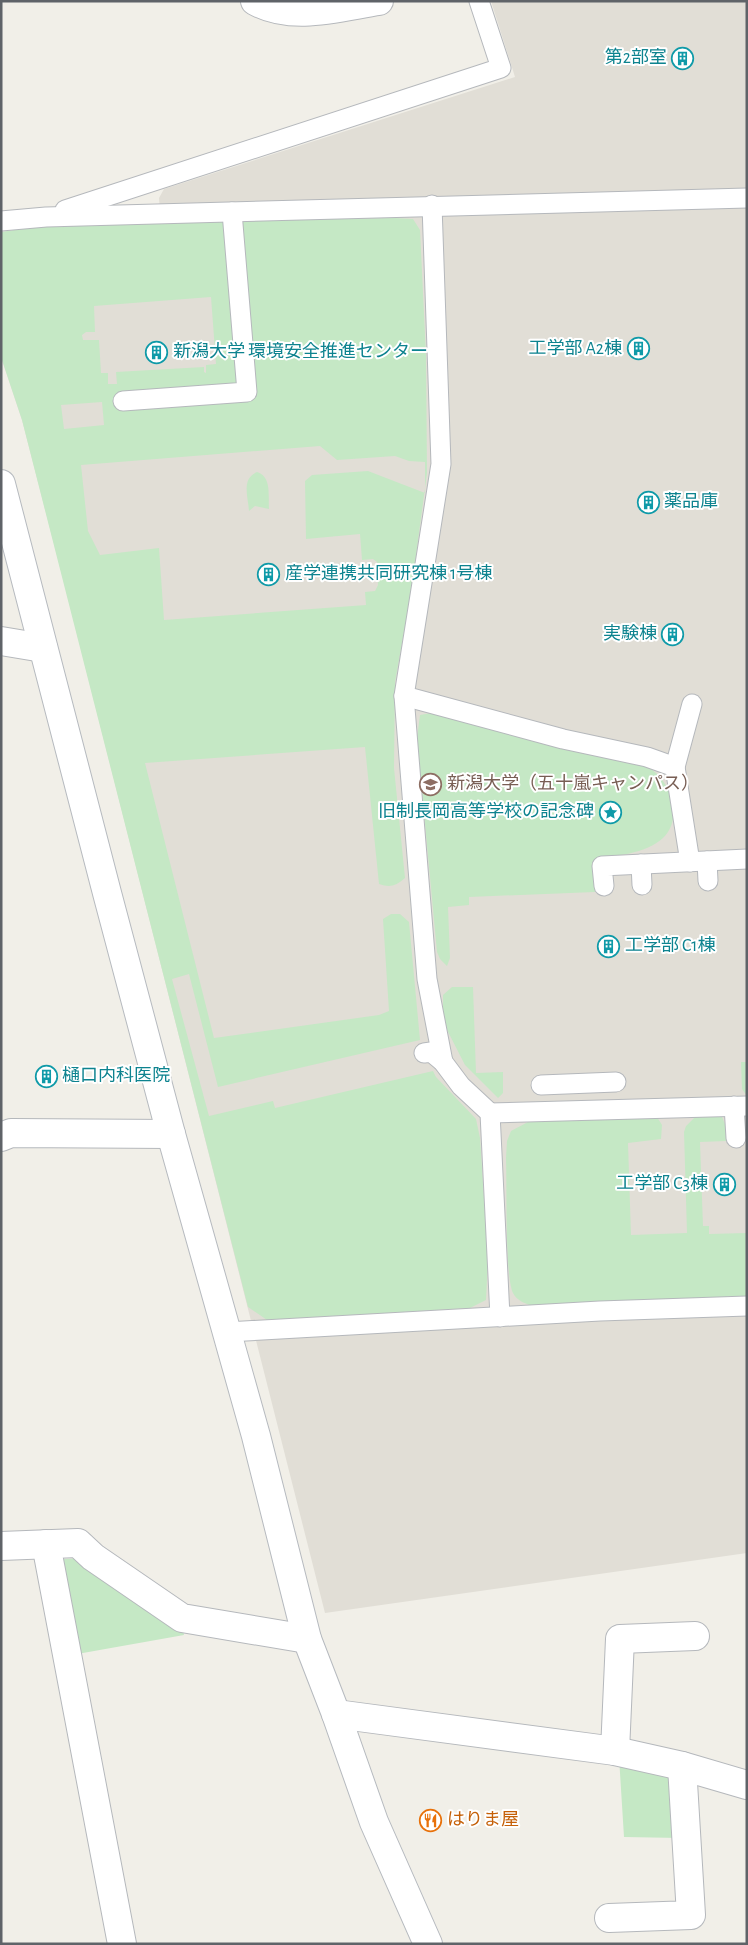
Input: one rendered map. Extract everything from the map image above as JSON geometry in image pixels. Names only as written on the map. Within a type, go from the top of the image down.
[{"type":"street","points":[[255,1],[264,6],[307,12],[340,4],[379,1]]},
{"type":"street","points":[[1,484],[171,1134],[227,1332],[307,1639],[374,1822],[428,1944]]},
{"type":"street","points":[[1,641],[43,648]]},
{"type":"street","points":[[1,1136],[10,1133],[171,1134]]},
{"type":"street","points":[[1,1546],[78,1543],[93,1557],[182,1618],[307,1639]]},
{"type":"street","points":[[46,1544],[122,1944]]},
{"type":"street","points":[[615,1750],[620,1639],[695,1636]]},
{"type":"street","points":[[336,1714],[615,1750],[682,1766],[747,1785]]},
{"type":"street","points":[[609,1918],[691,1915],[682,1766]]},
{"type":"lane","points":[[46,217],[501,68],[479,1]]},
{"type":"lane","points":[[1,221],[46,217],[432,205],[747,198]]},
{"type":"lane","points":[[432,205],[441,464],[404,696],[427,979],[443,1062]]},
{"type":"lane","points":[[123,401],[247,392],[232,212]]},
{"type":"lane","points":[[404,696],[563,738],[648,757],[675,767]]},
{"type":"lane","points":[[692,704],[675,767],[698,861],[708,881]]},
{"type":"lane","points":[[604,886],[602,866],[747,859]]},
{"type":"lane","points":[[641,864],[642,885]]},
{"type":"lane","points":[[424,1053],[430,1052],[443,1062],[461,1086],[490,1113],[500,1317]]},
{"type":"lane","points":[[541,1085],[616,1075],[617,1110]]},
{"type":"lane","points":[[490,1113],[740,1106],[736,1138]]},
{"type":"lane","points":[[227,1332],[747,1306]]},
{"type":"shaded area","name":"新潟大学（五十嵐キャンパス）","points":[[491,1],[747,1],[747,1553],[325,1613],[69,602],[22,420],[1,357],[1,232],[161,222],[159,198],[164,189],[515,77]]},
{"type":"green space","points":[[394,218],[413,219],[420,230],[426,356],[427,473],[425,488],[425,462],[409,461],[395,456],[337,460],[320,446],[81,465],[88,531],[100,555],[159,548],[164,620],[366,605],[365,592],[375,591],[378,585],[377,562],[373,559],[362,560],[360,534],[306,539],[305,481],[312,475],[368,471],[424,493],[411,593],[395,682],[394,768],[405,878],[393,886],[379,884],[365,747],[145,763],[214,1038],[379,1015],[389,1011],[383,919],[391,914],[400,914],[409,922],[420,1040],[218,1087],[189,974],[172,979],[209,1116],[273,1101],[275,1108],[433,1071],[436,1077],[476,1119],[480,1138],[488,1258],[486,1300],[470,1308],[267,1320],[248,1307],[22,420],[1,357],[1,232],[53,224]],"holes":[[[211,297],[216,364],[206,365],[206,373],[204,372],[204,367],[116,372],[117,384],[108,384],[108,373],[101,373],[99,340],[83,340],[82,335],[86,332],[95,332],[94,306]],[[102,402],[104,425],[64,429],[61,405]]]},
{"type":"green space","points":[[257,472],[262,474],[267,482],[269,509],[255,506],[249,511],[247,483],[252,475]]},
{"type":"green space","points":[[431,713],[629,758],[643,764],[662,780],[671,796],[674,813],[669,830],[656,843],[639,851],[594,860],[595,892],[469,897],[469,905],[448,907],[450,958],[447,966],[440,959],[437,952],[417,738],[420,715]]},
{"type":"green space","points":[[452,987],[473,987],[476,1073],[503,1072],[503,1093],[498,1098],[465,1065],[443,1022],[443,995]]},
{"type":"green space","points":[[741,1062],[747,1062],[747,1096],[742,1089]]},
{"type":"green space","points":[[715,1115],[722,1117],[725,1124],[726,1141],[700,1142],[703,1226],[709,1226],[709,1234],[747,1233],[747,1299],[532,1306],[517,1298],[510,1284],[508,1250],[506,1158],[507,1141],[511,1131],[528,1122],[657,1117],[662,1125],[661,1139],[628,1143],[631,1235],[687,1233],[684,1132],[686,1126],[696,1116]]},
{"type":"green space","points":[[93,1557],[179,1615],[184,1635],[66,1656],[52,1560]]},
{"type":"green space","points":[[619,1757],[677,1770],[680,1838],[624,1837]]},
{"type":"place","name":"第2部室","points":[[683,58]]},
{"type":"place","name":"工学部 A2棟","points":[[638,349]]},
{"type":"place","name":"新潟大学 環境安全推進センター","points":[[157,352]]},
{"type":"place","name":"薬品庫","points":[[648,502]]},
{"type":"place","name":"産学連携共同研究棟 1号棟","points":[[269,574]]},
{"type":"place","name":"実験棟","points":[[673,634]]},
{"type":"place","name":"新潟大学（五十嵐キャンパス）","points":[[431,784]]},
{"type":"place","name":"旧制長岡高等学校の記念碑","points":[[610,812]]},
{"type":"place","name":"工学部 C1棟","points":[[609,946]]},
{"type":"place","name":"樋口内科医院","points":[[46,1076]]},
{"type":"place","name":"工学部 C3棟","points":[[724,1184]]},
{"type":"place","name":"はりま屋","points":[[431,1820]]}]
